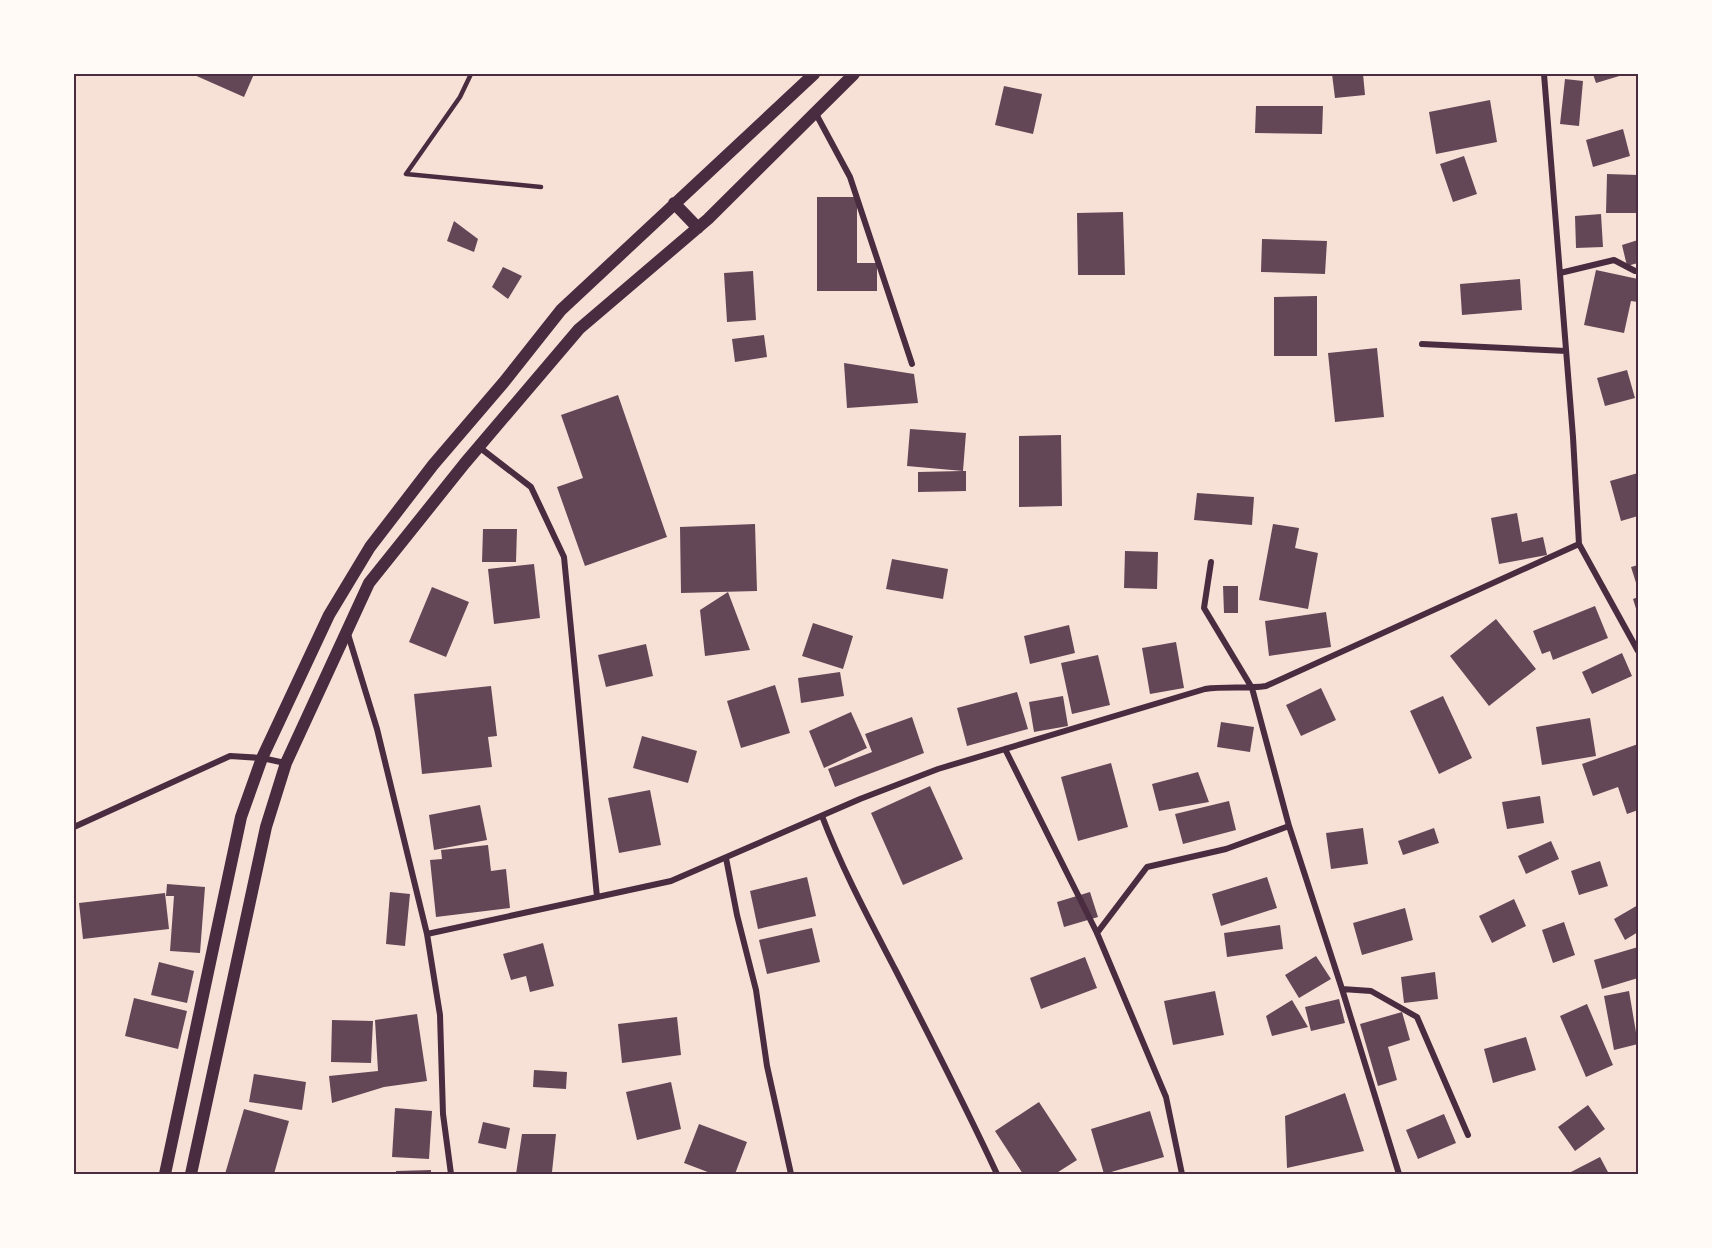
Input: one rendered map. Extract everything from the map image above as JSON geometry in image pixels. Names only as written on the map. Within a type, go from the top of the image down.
[{"type":"main road","points":[[165,1174],[242,817],[262,758],[329,615],[370,548],[433,465],[504,382],[561,310],[814,74]]},
{"type":"main road","points":[[191,1174],[266,827],[286,764],[346,628],[369,583],[479,447],[579,329],[698,228],[854,74]]},
{"type":"main road","points":[[674,203],[698,228]]},
{"type":"street","points":[[1544,74],[1579,544],[1638,651]]},
{"type":"street","points":[[815,111],[850,177],[912,364]]},
{"type":"street","points":[[1560,273],[1614,260],[1638,271]]},
{"type":"street","points":[[1422,344],[1566,351]]},
{"type":"street","points":[[479,447],[531,487],[564,557],[597,897]]},
{"type":"street","points":[[427,934],[671,881],[860,799],[938,769],[1205,688],[1266,686],[1579,544]]},
{"type":"street","points":[[1211,562],[1204,608],[1252,688],[1289,826],[1399,1174]]},
{"type":"street","points":[[346,628],[377,729],[427,934],[440,1015],[443,1114],[451,1174]]},
{"type":"street","points":[[1005,749],[1097,933],[1167,1097],[1182,1174]]},
{"type":"street","points":[[74,827],[230,756],[262,758],[286,764]]},
{"type":"street","points":[[822,816],[861,903],[967,1109],[997,1174]]},
{"type":"street","points":[[1097,933],[1147,867],[1226,849],[1289,826]]},
{"type":"street","points":[[726,858],[737,915],[756,990],[767,1066],[791,1174]]},
{"type":"street","points":[[1342,989],[1371,991],[1418,1017],[1468,1135]]},
{"type":"lane","points":[[471,74],[460,97],[406,174],[541,187]]},
{"type":"building","points":[[192,74],[254,74],[244,97]]},
{"type":"building","points":[[1332,74],[1363,74],[1365,95],[1335,98]]},
{"type":"building","points":[[1593,74],[1626,74],[1596,83]]},
{"type":"building","points":[[1565,79],[1583,81],[1579,126],[1560,124]]},
{"type":"building","points":[[1004,86],[1042,94],[1033,134],[995,125]]},
{"type":"building","points":[[1490,100],[1497,142],[1436,154],[1429,112]]},
{"type":"building","points":[[1256,106],[1323,106],[1322,134],[1255,133]]},
{"type":"building","points":[[1623,129],[1630,156],[1593,167],[1586,140]]},
{"type":"building","points":[[1464,156],[1477,194],[1453,202],[1440,164]]},
{"type":"building","points":[[1607,174],[1638,175],[1638,213],[1606,213]]},
{"type":"building","points":[[817,197],[857,197],[857,263],[877,263],[877,291],[817,291]]},
{"type":"building","points":[[1123,212],[1125,275],[1078,275],[1077,213]]},
{"type":"building","points":[[1601,214],[1603,247],[1576,248],[1575,216]]},
{"type":"building","points":[[454,221],[478,239],[474,252],[447,241]]},
{"type":"building","points":[[1262,239],[1327,241],[1325,274],[1261,272]]},
{"type":"building","points":[[1638,240],[1638,263],[1627,266],[1622,245]]},
{"type":"building","points":[[503,267],[522,276],[508,299],[492,287]]},
{"type":"building","points":[[1596,270],[1638,279],[1638,302],[1631,301],[1624,333],[1584,325]]},
{"type":"building","points":[[753,271],[756,320],[727,322],[724,273]]},
{"type":"building","points":[[1520,279],[1522,310],[1462,315],[1460,284]]},
{"type":"building","points":[[1317,296],[1317,356],[1274,356],[1274,297]]},
{"type":"building","points":[[764,335],[767,357],[735,362],[732,339]]},
{"type":"building","points":[[1377,348],[1384,417],[1335,422],[1328,353]]},
{"type":"building","points":[[844,363],[914,374],[918,403],[847,408]]},
{"type":"building","points":[[1627,370],[1635,398],[1605,406],[1597,378]]},
{"type":"building","points":[[618,395],[667,537],[585,566],[557,487],[583,478],[561,415]]},
{"type":"building","points":[[910,429],[966,433],[963,471],[907,466]]},
{"type":"building","points":[[1061,435],[1062,506],[1019,507],[1019,436]]},
{"type":"building","points":[[966,471],[966,491],[918,492],[918,472]]},
{"type":"building","points":[[1638,473],[1638,516],[1621,521],[1610,481]]},
{"type":"building","points":[[1197,493],[1254,497],[1252,525],[1194,520]]},
{"type":"building","points":[[1517,513],[1522,542],[1543,537],[1547,555],[1499,564],[1491,518]]},
{"type":"building","points":[[755,524],[757,591],[681,593],[680,527]]},
{"type":"building","points":[[1273,524],[1299,528],[1295,548],[1318,553],[1308,609],[1259,600]]},
{"type":"building","points":[[483,529],[517,529],[516,562],[482,562]]},
{"type":"building","points":[[1125,551],[1158,552],[1157,589],[1124,588]]},
{"type":"building","points":[[892,559],[948,569],[943,599],[886,589]]},
{"type":"building","points":[[534,564],[540,618],[494,624],[488,569]]},
{"type":"building","points":[[1638,565],[1638,589],[1631,567]]},
{"type":"building","points":[[1223,586],[1238,586],[1238,613],[1224,613]]},
{"type":"building","points":[[432,587],[469,602],[446,657],[409,642]]},
{"type":"building","points":[[728,592],[750,650],[705,656],[700,610]]},
{"type":"building","points":[[1638,597],[1638,615],[1633,599]]},
{"type":"building","points":[[1595,606],[1608,638],[1553,660],[1550,651],[1542,654],[1533,631]]},
{"type":"building","points":[[1326,612],[1331,647],[1269,656],[1265,621]]},
{"type":"building","points":[[1496,619],[1536,669],[1489,706],[1450,656]]},
{"type":"building","points":[[813,623],[853,636],[843,669],[802,656]]},
{"type":"building","points":[[1069,625],[1075,653],[1030,664],[1024,636]]},
{"type":"building","points":[[1176,642],[1184,688],[1150,694],[1142,648]]},
{"type":"building","points":[[646,644],[653,676],[606,687],[598,655]]},
{"type":"building","points":[[1622,653],[1632,676],[1592,694],[1582,672]]},
{"type":"building","points":[[1098,655],[1110,705],[1072,714],[1061,663]]},
{"type":"building","points":[[840,672],[844,696],[801,703],[798,678]]},
{"type":"building","points":[[775,685],[790,733],[741,748],[727,701]]},
{"type":"building","points":[[491,686],[497,736],[488,737],[492,767],[422,774],[414,694]]},
{"type":"building","points":[[1321,688],[1336,720],[1301,736],[1286,705]]},
{"type":"building","points":[[1017,692],[1028,729],[967,746],[957,708]]},
{"type":"building","points":[[1063,696],[1068,726],[1034,732],[1029,702]]},
{"type":"building","points":[[1443,696],[1472,758],[1439,774],[1410,711]]},
{"type":"building","points":[[851,712],[867,748],[824,768],[809,731]]},
{"type":"building","points":[[912,717],[924,753],[835,787],[828,769],[872,752],[865,734]]},
{"type":"building","points":[[1590,718],[1596,756],[1542,765],[1536,727]]},
{"type":"building","points":[[1221,722],[1254,727],[1250,752],[1217,747]]},
{"type":"building","points":[[642,736],[697,751],[688,783],[633,768]]},
{"type":"building","points":[[1638,744],[1638,810],[1627,814],[1618,787],[1593,796],[1582,764]]},
{"type":"building","points":[[1111,763],[1128,827],[1078,841],[1061,777]]},
{"type":"building","points":[[1198,772],[1209,802],[1159,811],[1152,784]]},
{"type":"building","points":[[930,786],[963,859],[903,885],[871,813]]},
{"type":"building","points":[[650,790],[661,845],[619,853],[608,798]]},
{"type":"building","points":[[1540,796],[1544,823],[1507,829],[1502,802]]},
{"type":"building","points":[[1229,801],[1236,830],[1183,844],[1175,814]]},
{"type":"building","points":[[480,805],[487,840],[434,850],[429,815]]},
{"type":"building","points":[[1363,828],[1368,864],[1331,869],[1326,833]]},
{"type":"building","points":[[1434,828],[1439,843],[1403,855],[1398,841]]},
{"type":"building","points":[[1551,841],[1559,859],[1526,874],[1518,856]]},
{"type":"building","points":[[488,845],[491,871],[506,869],[510,908],[436,917],[430,860],[442,859],[441,850]]},
{"type":"building","points":[[1600,861],[1608,886],[1579,895],[1571,871]]},
{"type":"building","points":[[807,877],[816,916],[758,929],[750,891]]},
{"type":"building","points":[[1267,877],[1277,908],[1221,926],[1212,894]]},
{"type":"building","points":[[167,884],[205,887],[200,953],[170,951],[174,896],[166,896]]},
{"type":"building","points":[[390,892],[410,894],[405,946],[386,944]]},
{"type":"building","points":[[1090,892],[1098,917],[1064,927],[1057,902]]},
{"type":"building","points":[[165,893],[169,929],[83,939],[79,903]]},
{"type":"building","points":[[1514,899],[1526,926],[1492,943],[1479,916]]},
{"type":"building","points":[[1638,905],[1638,932],[1625,940],[1614,919]]},
{"type":"building","points":[[1405,908],[1413,940],[1362,955],[1353,923]]},
{"type":"building","points":[[1564,922],[1575,955],[1553,963],[1542,930]]},
{"type":"building","points":[[1280,925],[1283,949],[1227,957],[1224,933]]},
{"type":"building","points":[[812,928],[820,962],[767,974],[759,940]]},
{"type":"building","points":[[543,943],[554,986],[530,992],[526,976],[511,980],[503,954]]},
{"type":"building","points":[[1638,947],[1638,978],[1602,989],[1594,960]]},
{"type":"building","points":[[1316,956],[1331,979],[1299,998],[1285,975]]},
{"type":"building","points":[[1085,957],[1097,988],[1041,1009],[1030,978]]},
{"type":"building","points":[[159,962],[194,971],[187,1003],[151,995]]},
{"type":"building","points":[[1435,972],[1438,999],[1404,1003],[1401,977]]},
{"type":"building","points":[[1215,991],[1224,1035],[1173,1045],[1164,1001]]},
{"type":"building","points":[[1629,991],[1638,1044],[1614,1050],[1604,996]]},
{"type":"building","points":[[134,998],[187,1011],[178,1049],[125,1036]]},
{"type":"building","points":[[1339,999],[1345,1023],[1311,1031],[1305,1007]]},
{"type":"building","points":[[1292,1000],[1308,1027],[1272,1036],[1266,1016]]},
{"type":"building","points":[[1587,1004],[1613,1065],[1586,1077],[1560,1016]]},
{"type":"building","points":[[1402,1012],[1410,1040],[1388,1047],[1397,1080],[1378,1086],[1360,1024]]},
{"type":"building","points":[[417,1014],[427,1081],[384,1087],[332,1103],[329,1076],[378,1071],[375,1020]]},
{"type":"building","points":[[677,1017],[681,1055],[622,1063],[618,1024]]},
{"type":"building","points":[[332,1020],[373,1021],[371,1063],[331,1062]]},
{"type":"building","points":[[1526,1037],[1536,1070],[1493,1083],[1484,1049]]},
{"type":"building","points":[[534,1070],[567,1072],[566,1089],[533,1087]]},
{"type":"building","points":[[254,1074],[306,1082],[302,1110],[249,1102]]},
{"type":"building","points":[[671,1082],[681,1129],[637,1140],[626,1092]]},
{"type":"building","points":[[1345,1093],[1364,1151],[1287,1168],[1285,1116]]},
{"type":"building","points":[[1039,1102],[1077,1160],[1055,1174],[1023,1174],[995,1131]]},
{"type":"building","points":[[1588,1105],[1605,1129],[1575,1151],[1558,1127]]},
{"type":"building","points":[[395,1108],[432,1111],[429,1159],[392,1157]]},
{"type":"building","points":[[244,1109],[289,1121],[274,1174],[225,1174]]},
{"type":"building","points":[[1150,1111],[1164,1157],[1104,1174],[1091,1129]]},
{"type":"building","points":[[1444,1114],[1456,1143],[1418,1159],[1406,1130]]},
{"type":"building","points":[[483,1122],[510,1128],[506,1149],[478,1143]]},
{"type":"building","points":[[699,1124],[747,1142],[735,1174],[713,1174],[684,1163]]},
{"type":"building","points":[[522,1134],[556,1134],[552,1172],[516,1174]]},
{"type":"building","points":[[1600,1157],[1609,1174],[1567,1174]]},
{"type":"building","points":[[431,1170],[431,1174],[396,1174],[396,1171]]}]
